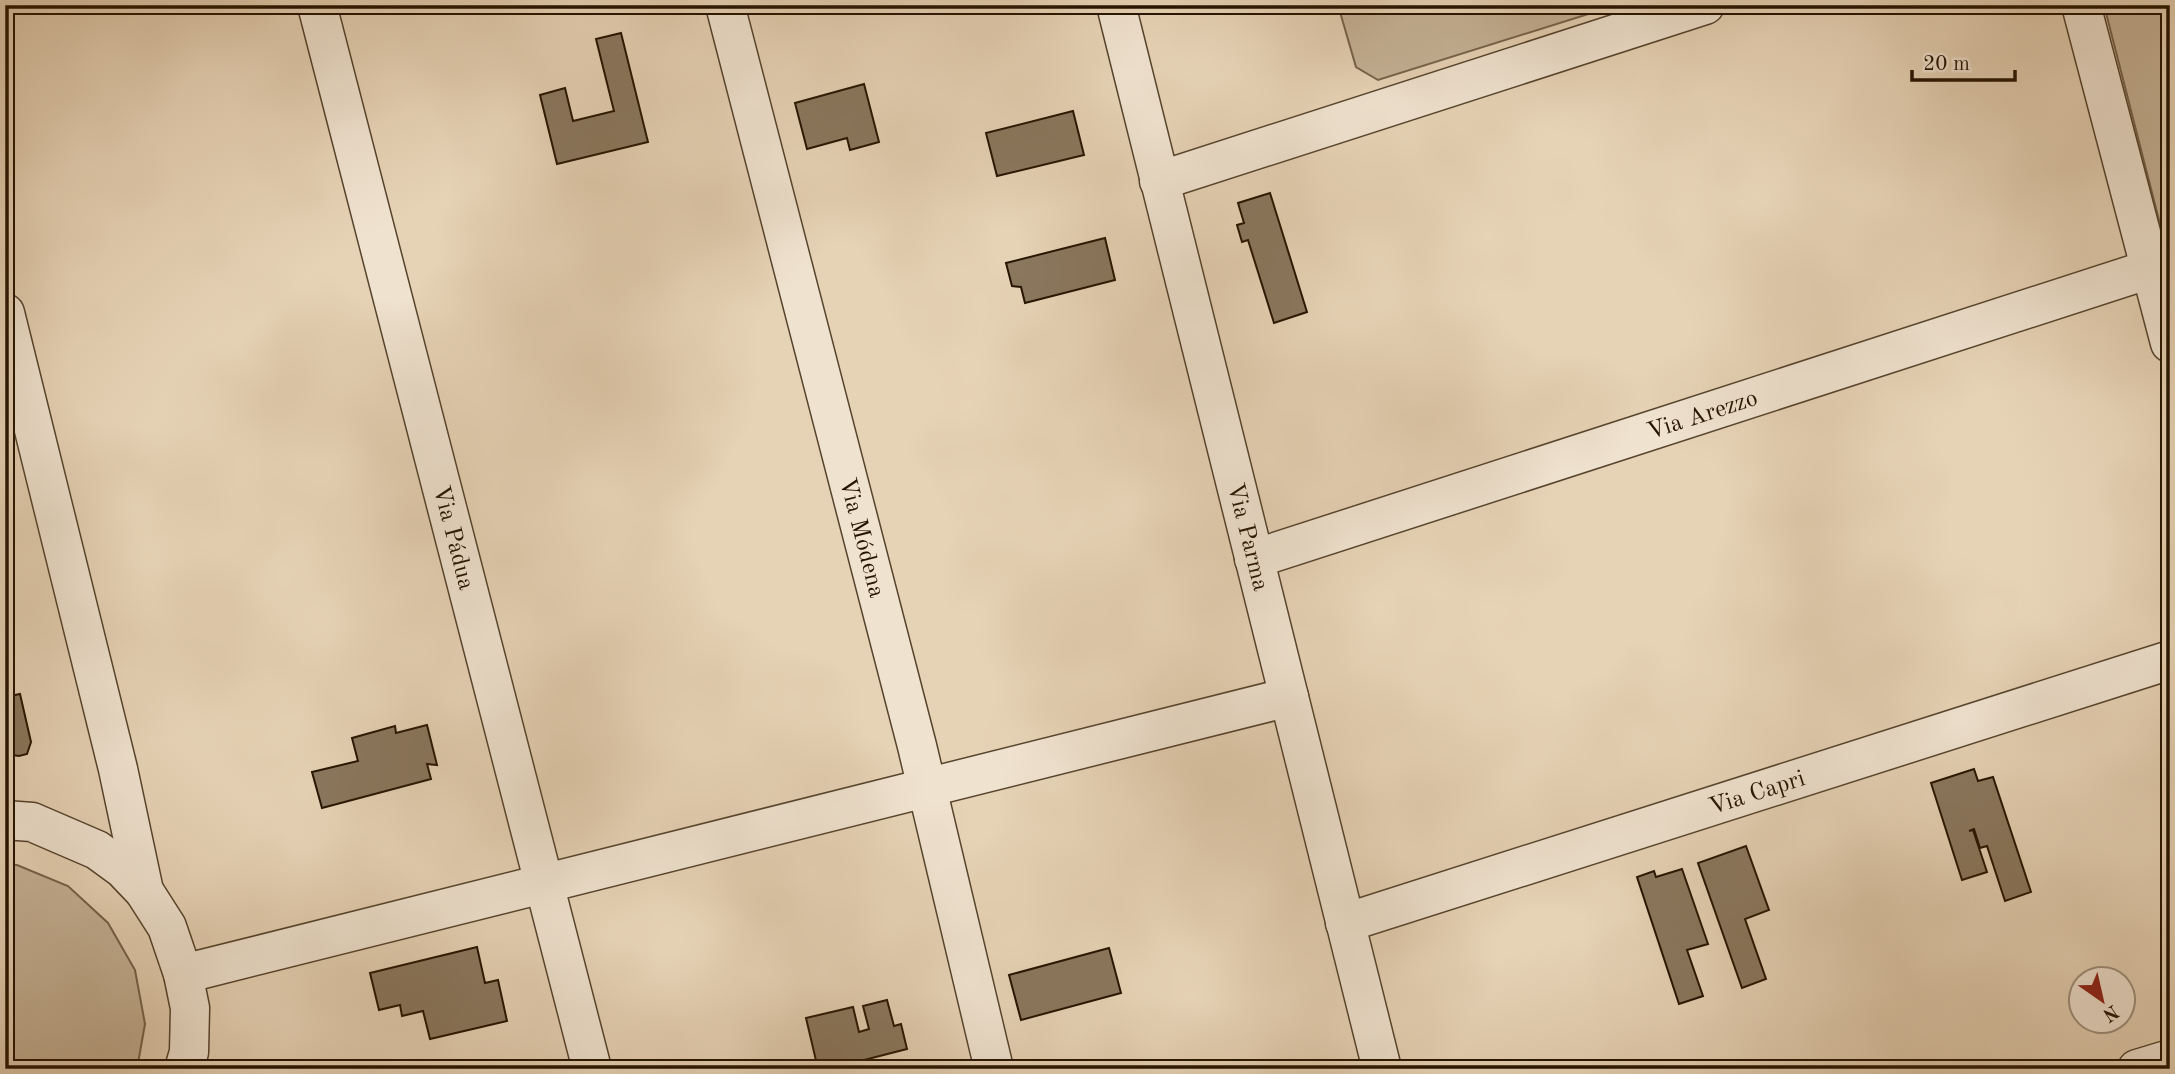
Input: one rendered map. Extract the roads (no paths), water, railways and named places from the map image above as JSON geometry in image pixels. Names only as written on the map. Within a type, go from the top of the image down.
[{"type":"street","name":"Via Pádua","points":[[317,5],[592,1069]]},
{"type":"street","name":"Via Módena","points":[[724,5],[928,788],[993,1069]]},
{"type":"street","name":"Via Parma","points":[[1116,5],[1382,1069]]},
{"type":"street","points":[[1159,181],[1705,5]]},
{"type":"street","points":[[2081,5],[2170,343]]},
{"type":"street","name":"Via Arezzo","points":[[1254,559],[2150,269]]},
{"type":"street","points":[[5,313],[118,769],[144,891]]},
{"type":"street","name":"Via Capri","points":[[1345,923],[2170,660]]},
{"type":"street","points":[[183,974],[1289,697]]},
{"type":"street","points":[[97,850],[118,769]]},
{"type":"street","points":[[5,820],[32,822],[97,850],[122,869],[144,891],[167,927],[183,974],[190,1008],[189,1063]]},
{"type":"street","points":[[2137,1069],[2170,1059]]}]
